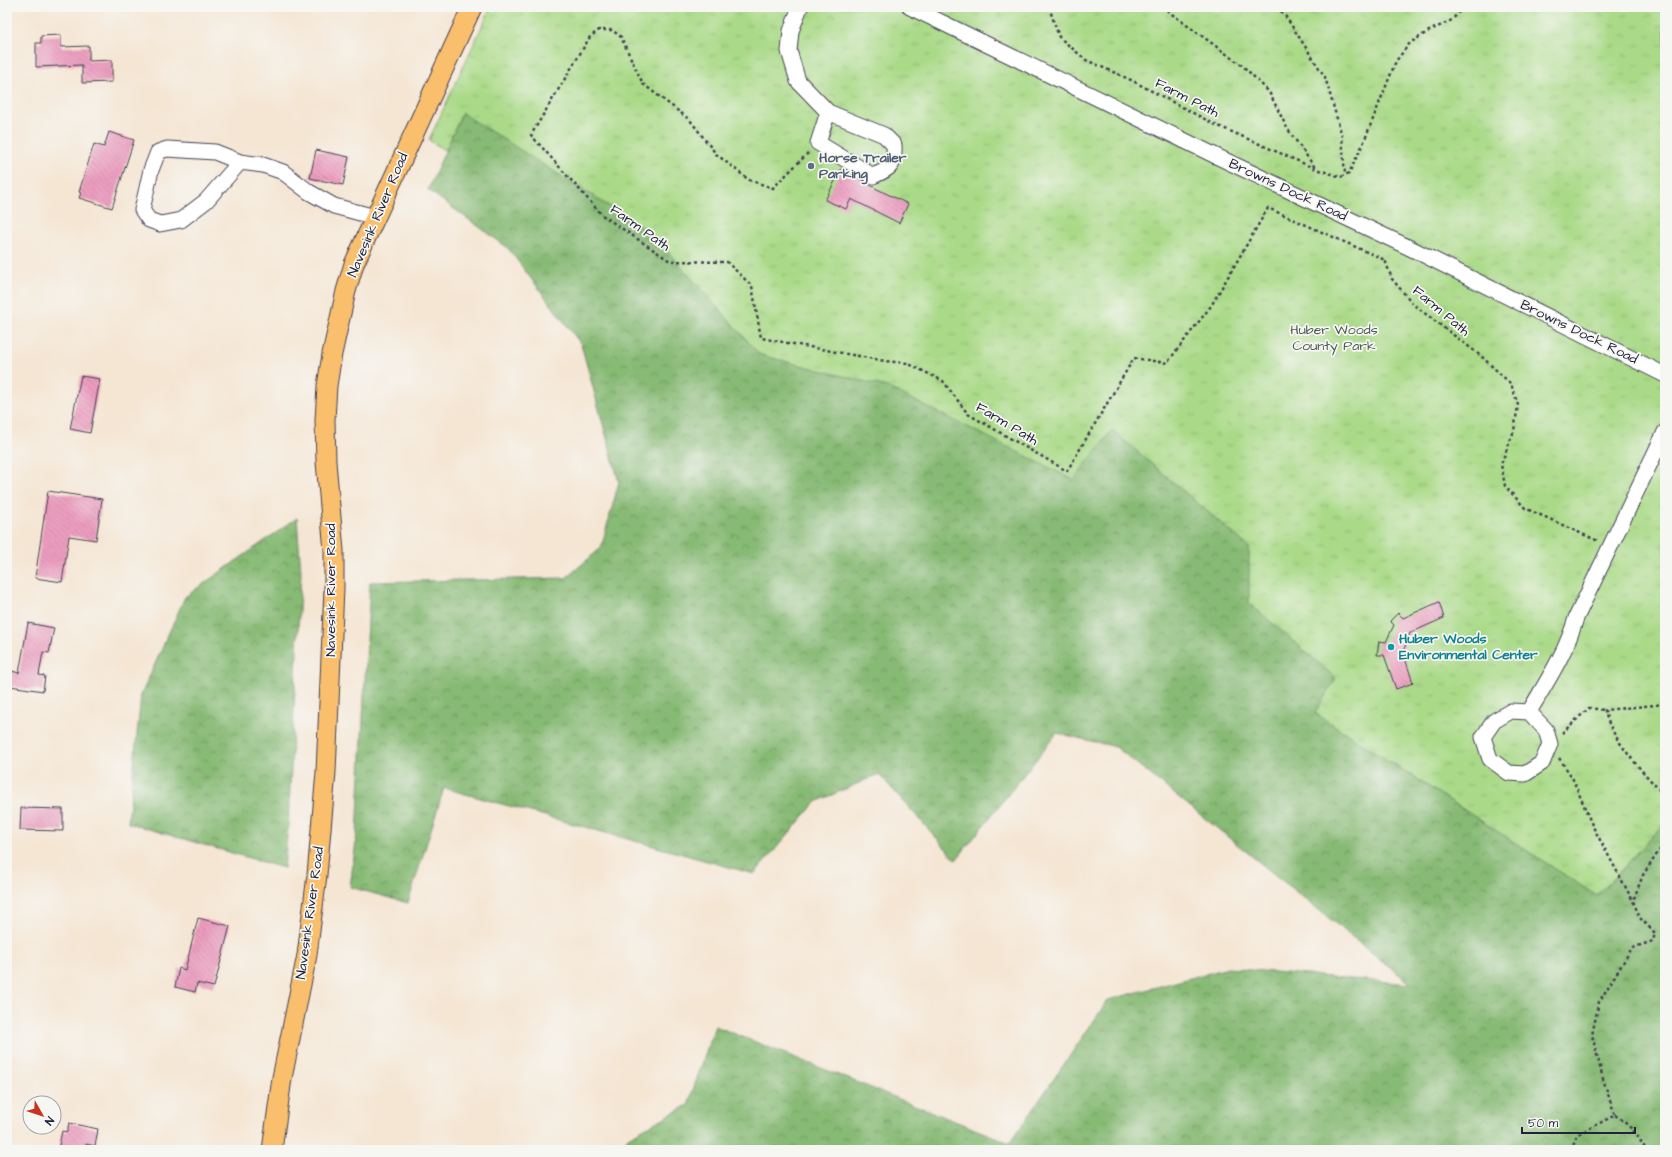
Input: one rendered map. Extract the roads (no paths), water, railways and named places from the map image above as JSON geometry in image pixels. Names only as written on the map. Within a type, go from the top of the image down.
[{"type":"main road","name":"Navesink River Road","points":[[272,1150],[282,1078],[307,955],[317,875],[326,772],[334,588],[334,551],[326,462],[325,420],[327,386],[332,354],[346,291],[354,264],[472,7]]},
{"type":"street","points":[[800,7],[791,31],[789,51],[798,81],[828,112],[884,135],[894,144],[895,159],[887,170],[873,176],[818,142],[828,112]]},
{"type":"street","name":"Browns Dock Road","points":[[910,7],[1144,122],[1410,248],[1665,374]]},
{"type":"street","points":[[240,162],[206,201],[181,220],[160,224],[149,220],[142,210],[151,170],[158,152],[167,149],[215,152],[240,162],[263,165],[283,172],[308,192],[334,206],[375,216]]},
{"type":"street","points":[[1529,712],[1561,658],[1571,636],[1576,618],[1665,432]]},
{"type":"street","points":[[1511,711],[1529,712],[1546,730],[1550,744],[1542,763],[1525,774],[1509,773],[1490,759],[1483,737],[1494,721],[1511,711]]},
{"type":"place","name":"Horse Trailer Parking","points":[[811,166]]},
{"type":"place","name":"Huber Woods Environmental Center","points":[[1391,647]]},
{"type":"park label","name":"Huber Woods County Park","points":[[1334,338]]}]
